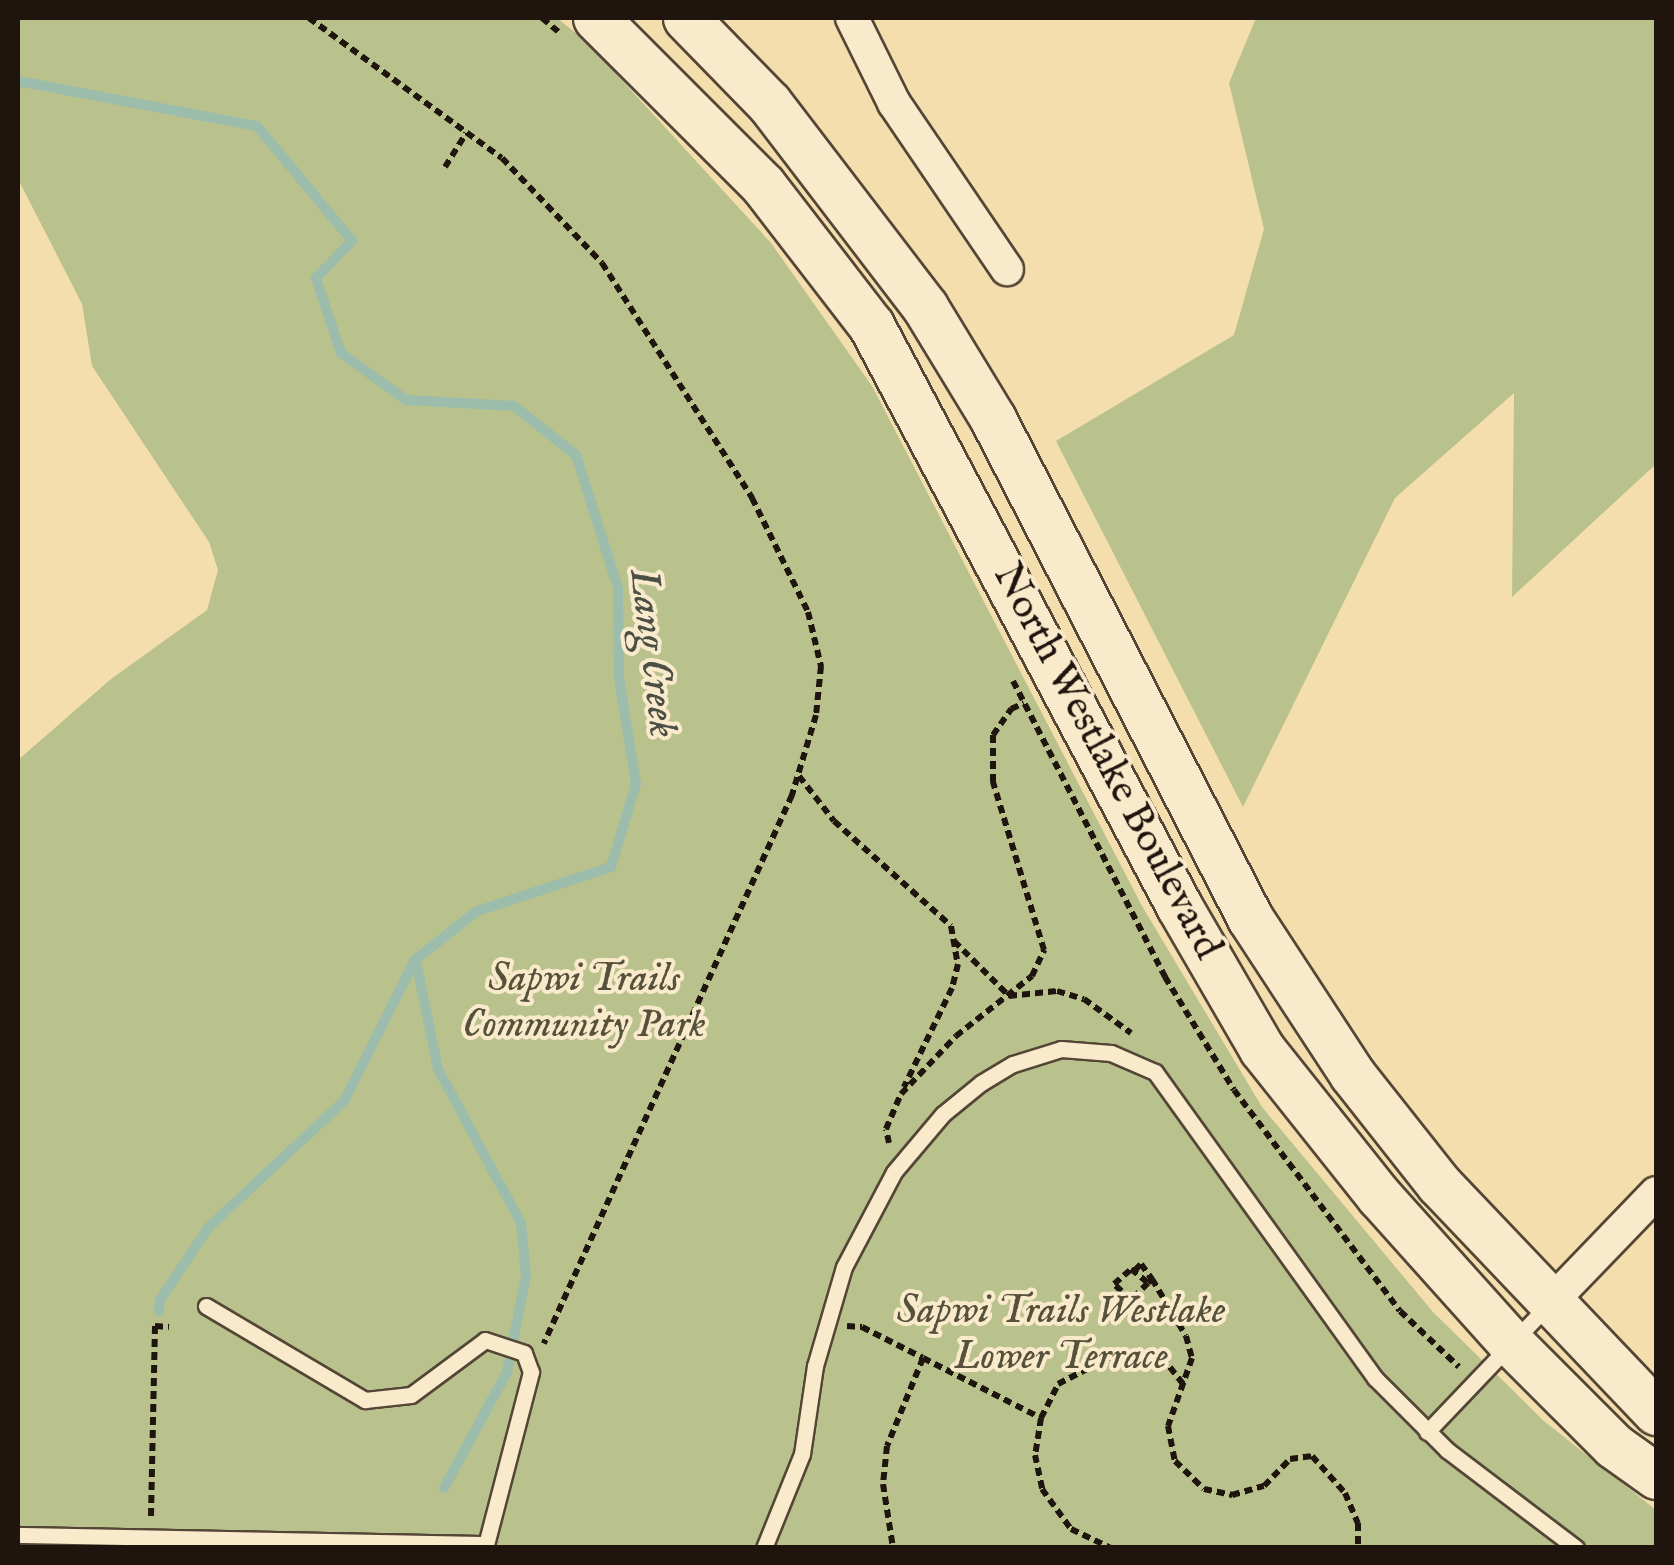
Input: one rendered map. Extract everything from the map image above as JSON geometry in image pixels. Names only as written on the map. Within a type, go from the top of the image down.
[{"type":"main road","name":"North Westlake Boulevard","points":[[686,18],[780,117],[924,307],[993,420],[1250,918],[1352,1074],[1439,1184],[1554,1299],[1656,1412]]},
{"type":"main road","name":"North Westlake Boulevard","points":[[585,32],[763,185],[871,325],[1042,694],[1262,1049],[1380,1196],[1512,1344],[1614,1446],[1656,1476]]},
{"type":"street","points":[[852,18],[894,103],[1008,269]]},
{"type":"street","points":[[1554,1299],[1656,1193]]},
{"type":"lane","points":[[764,1548],[802,1454],[826,1324],[844,1268],[894,1172],[942,1114],[1013,1064],[1060,1049],[1111,1052],[1155,1072],[1375,1378],[1428,1432],[1576,1548]]},
{"type":"lane","points":[[1428,1432],[1554,1299]]},
{"type":"lane","points":[[18,1535],[485,1546],[531,1372],[514,1344],[485,1340],[410,1395],[365,1400],[206,1306]]},
{"type":"path","points":[[309,18],[502,158],[602,263],[752,498],[808,612],[821,666],[798,775],[531,1372]]},
{"type":"path","points":[[542,18],[585,32]]},
{"type":"path","points":[[445,167],[466,133]]},
{"type":"path","points":[[1008,672],[1042,694],[1164,977],[1234,1090],[1400,1311],[1475,1382]]},
{"type":"path","points":[[901,1094],[956,1036],[1032,976],[1044,950],[993,782],[994,735],[1042,694]]},
{"type":"path","points":[[798,775],[834,821],[951,926],[958,964],[952,988],[886,1128],[894,1172]]},
{"type":"path","points":[[954,941],[1009,996]]},
{"type":"path","points":[[1009,996],[1056,990],[1084,999],[1147,1042]]},
{"type":"path","points":[[1150,1281],[1131,1300],[1114,1284],[1142,1264],[1186,1336],[1192,1358],[1168,1426],[1176,1462],[1190,1479],[1218,1494],[1246,1493],[1264,1486],[1290,1459],[1312,1456],[1344,1493],[1358,1522],[1358,1548]]},
{"type":"path","points":[[826,1324],[862,1327],[1040,1418]]},
{"type":"path","points":[[150,1524],[155,1326],[170,1327]]},
{"type":"path","points":[[1111,1548],[1071,1528],[1042,1489],[1035,1454],[1040,1418],[1058,1384],[1116,1354],[1162,1357],[1184,1386]]},
{"type":"path","points":[[892,1548],[883,1484],[887,1446],[923,1358]]},
{"type":"green space","name":"Sapwi Trails Community Park","points":[[18,18],[557,18],[587,42],[771,243],[872,386],[1142,906],[1262,1107],[1433,1312],[1544,1421],[1656,1510],[1656,1547],[18,1547],[18,760],[111,679],[207,610],[218,570],[209,542],[92,366],[82,304],[18,179]]},
{"type":"green space","points":[[1256,18],[1656,18],[1656,464],[1512,597],[1514,393],[1395,498],[1243,807],[1056,441],[1234,335],[1264,229],[1229,83]]},
{"type":"waterway","name":"Lang Creek","points":[[18,81],[257,126],[352,241],[316,278],[341,353],[406,400],[514,406],[576,455],[618,588],[619,678],[636,784],[611,867],[477,911],[415,960],[344,1101],[208,1228],[160,1300],[159,1311]]},
{"type":"waterway","points":[[416,961],[438,1069],[521,1223],[526,1276],[507,1372],[444,1488]]},
{"type":"park label","name":"Sapwi Trails Westlake Lower Terrace","points":[[1061,1335]]}]
